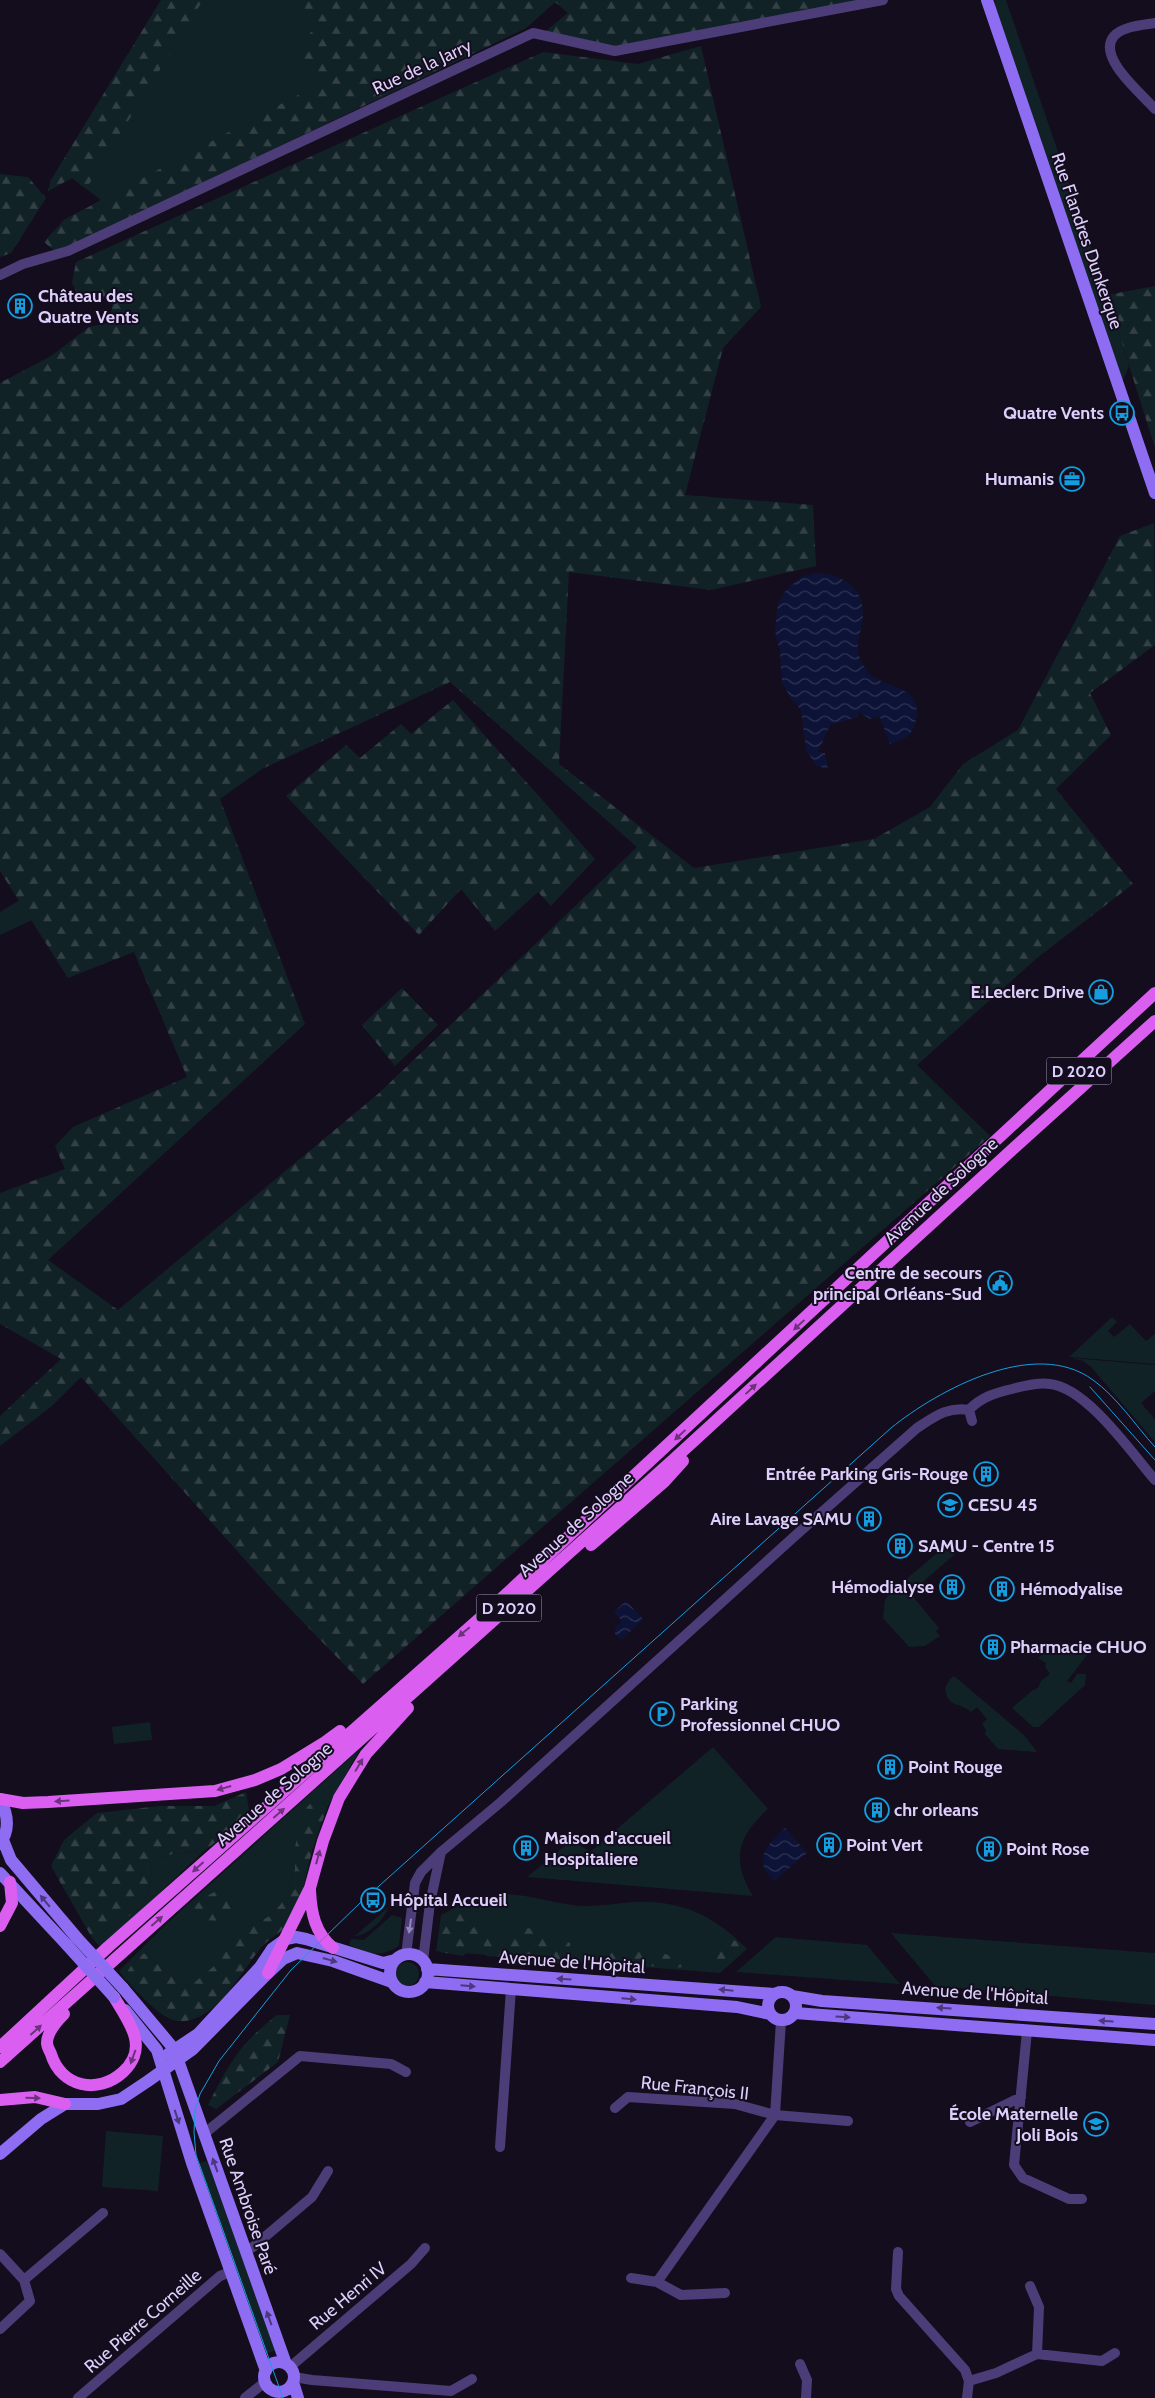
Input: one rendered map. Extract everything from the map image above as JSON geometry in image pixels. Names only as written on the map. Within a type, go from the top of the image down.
[{"type":"main road","points":[[925,1208],[1155,993]]},
{"type":"main road","name":"D 2020","points":[[0,2047],[108,1947],[608,1502],[925,1208],[1155,1004]]},
{"type":"main road","name":"D 2020","points":[[1014,1148],[1155,1021]]},
{"type":"main road","points":[[1014,1148],[1155,1033]]},
{"type":"main road","name":"Avenue de Sologne","points":[[0,2062],[730,1408],[1014,1148]]},
{"type":"main road","points":[[268,1973],[310,1888],[323,1841],[339,1798],[366,1754],[406,1710],[664,1482],[730,1408]]},
{"type":"main road","points":[[0,1799],[23,1803],[215,1791],[255,1780],[281,1769],[325,1742],[444,1649]]},
{"type":"main road","points":[[0,1926],[12,1903],[10,1882]]},
{"type":"main road","points":[[310,1888],[311,1912],[322,1938],[333,1948]]},
{"type":"main road","points":[[119,1993],[135,2037],[136,2049],[131,2065],[117,2078],[102,2086],[82,2086],[66,2079],[54,2064],[47,2043],[56,2022],[124,1951]]},
{"type":"main road","points":[[0,2100],[35,2097],[65,2104]]},
{"type":"street","name":"Rue de la Jarry","points":[[0,275],[24,264],[68,251],[533,33],[615,51],[883,0]]},
{"type":"street","name":"Rue Flandres Dunkerque","points":[[987,0],[1155,493]]},
{"type":"street","points":[[1155,23],[1123,30],[1114,36],[1110,44],[1111,56],[1116,68],[1155,109]]},
{"type":"street","points":[[392,1982],[390,1971],[401,1958],[415,1883],[421,1872],[441,1852],[501,1802],[796,1534],[917,1428],[950,1409],[969,1410],[977,1402],[992,1394],[1018,1387],[1050,1384],[1074,1392],[1095,1410],[1155,1480]]},
{"type":"street","points":[[969,1410],[972,1421]]},
{"type":"street","points":[[0,1799],[7,1819],[1,1842]]},
{"type":"street","name":"Rue Ambroise Paré","points":[[1,1842],[11,1860],[72,1942]]},
{"type":"street","points":[[176,2054],[193,2049],[283,1959],[297,1953],[333,1961],[392,1982],[400,1990],[412,1992],[422,1987],[430,1903],[441,1852]]},
{"type":"street","name":"Rue Ambroise Paré","points":[[0,1873],[72,1942],[176,2054],[245,2250],[291,2372],[298,2398]]},
{"type":"street","points":[[414,1896],[430,1903]]},
{"type":"street","points":[[0,2154],[41,2119],[65,2104],[98,2104],[121,2099],[198,2034],[260,1967],[272,1949],[286,1939],[306,1938],[383,1963],[401,1958],[418,1957],[425,1971]]},
{"type":"street","name":"Avenue de l'Hôpital","points":[[425,1971],[510,1989],[737,2007],[775,2017]]},
{"type":"street","name":"Avenue de l'Hôpital","points":[[425,1971],[774,1994]]},
{"type":"street","points":[[500,2147],[510,1989]]},
{"type":"street","points":[[657,2282],[775,2115],[775,2017],[768,2001],[774,1994],[785,1992],[792,1996],[796,2004],[795,2013],[789,2019],[775,2017]]},
{"type":"street","name":"Rue Ambroise Paré","points":[[119,1993],[157,2050],[230,2272],[270,2385]]},
{"type":"street","name":"Avenue de l'Hôpital","points":[[792,1996],[822,2000],[1155,2024]]},
{"type":"street","name":"Avenue de l'Hôpital","points":[[795,2013],[1155,2040]]},
{"type":"street","points":[[1013,2030],[1015,2014]]},
{"type":"street","points":[[1036,2015],[1031,2031],[1021,2098],[1014,2165],[1023,2178],[1069,2199],[1082,2199]]},
{"type":"street","points":[[205,2133],[300,2056],[392,2064],[406,2072]]},
{"type":"street","name":"Rue François II","points":[[615,2108],[628,2097],[734,2104],[775,2115],[848,2121]]},
{"type":"street","points":[[970,2122],[1021,2098]]},
{"type":"street","points":[[245,2250],[253,2247],[312,2196],[328,2171]]},
{"type":"street","points":[[24,2280],[103,2213]]},
{"type":"street","name":"Rue Henri IV","points":[[291,2372],[411,2264],[425,2248]]},
{"type":"street","points":[[898,2252],[896,2289],[899,2296],[965,2370],[970,2381],[967,2398]]},
{"type":"street","points":[[0,2254],[24,2280],[30,2300],[0,2329]]},
{"type":"street","name":"Rue Pierre Corneille","points":[[78,2398],[220,2276],[230,2272]]},
{"type":"street","points":[[631,2278],[657,2282],[681,2295],[726,2294]]},
{"type":"street","points":[[1030,2286],[1039,2307],[1037,2354]]},
{"type":"street","points":[[970,2381],[996,2373],[1037,2354],[1102,2360],[1114,2353]]},
{"type":"street","points":[[270,2385],[274,2363],[312,2380],[451,2391],[472,2379]]},
{"type":"street","points":[[800,2364],[807,2380],[806,2398]]},
{"type":"street","points":[[270,2385],[282,2391],[291,2372]]},
{"type":"street","points":[[245,2398],[270,2385]]},
{"type":"green space","points":[[161,0],[870,0],[545,32],[568,13],[555,2],[526,28],[44,242],[64,220],[101,200],[72,178],[48,191],[51,180]]},
{"type":"green space","points":[[161,0],[203,0],[86,189],[72,178],[48,191],[51,180]]},
{"type":"green space","points":[[299,0],[870,0],[616,48],[545,32],[568,13],[555,2],[526,28],[80,242],[55,251],[44,242],[64,220],[315,86],[298,42],[317,28]]},
{"type":"green space","points":[[995,0],[1006,0],[1107,295],[1129,366],[1122,383],[995,8]]},
{"type":"green space","points":[[701,46],[761,307],[723,348],[685,495],[813,505],[816,566],[711,590],[569,572],[559,764],[694,868],[874,839],[930,807],[963,764],[1018,730],[1120,536],[1154,523],[1155,645],[1090,693],[1111,735],[1056,789],[1133,884],[1037,958],[917,1065],[990,1136],[363,1684],[274,1592],[81,1377],[52,1406],[0,1446],[0,1416],[61,1359],[0,1324],[0,1193],[65,1169],[55,1146],[73,1127],[187,1077],[134,952],[68,978],[0,871],[0,383],[51,356],[89,327],[109,323],[114,297],[81,302],[72,283],[76,262],[543,52],[638,64]],"holes":[[[450,682],[637,847],[378,1094],[118,1310],[48,1260],[305,1024],[220,799],[262,769]]]},
{"type":"green space","points":[[0,174],[28,177],[46,198],[11,253],[0,257]]},
{"type":"green space","points":[[1155,286],[1155,448],[1107,295]]},
{"type":"green space","points":[[453,700],[595,859],[551,906],[538,892],[495,931],[461,889],[419,935],[286,796],[346,745],[360,758],[401,724],[411,734]]},
{"type":"green space","points":[[20,900],[32,920],[0,935],[0,912]]},
{"type":"green space","points":[[402,988],[438,1025],[395,1066],[362,1025]]},
{"type":"green space","points":[[1112,1317],[1117,1322],[1108,1331],[1114,1337],[1130,1324],[1146,1341],[1155,1334],[1155,1364],[1069,1357]]},
{"type":"green space","points":[[1071,1358],[1155,1365],[1155,1391],[1141,1403],[1155,1419],[1155,1442],[1091,1367],[1083,1361]]},
{"type":"green space","points":[[949,1543],[958,1544],[962,1548],[910,1593],[939,1628],[936,1631],[940,1636],[925,1646],[909,1647],[883,1618],[885,1600],[891,1592]]},
{"type":"green space","points":[[1058,1642],[1084,1644],[1082,1649],[1087,1655],[1067,1681],[1071,1683],[1077,1674],[1086,1674],[1085,1685],[1039,1727],[1033,1727],[1012,1708],[1038,1688],[1041,1681],[1050,1674],[1045,1667],[1046,1663],[1038,1658]]},
{"type":"green space","points":[[954,1676],[1024,1735],[1037,1752],[998,1749],[985,1734],[986,1730],[982,1724],[987,1719],[977,1707],[971,1712],[951,1702],[946,1695],[945,1688]]},
{"type":"green space","points":[[150,1722],[152,1740],[114,1744],[112,1727]]},
{"type":"green space","points":[[713,1747],[768,1809],[749,1829],[741,1850],[742,1871],[753,1896],[527,1877],[572,1840],[590,1852]]},
{"type":"green space","points":[[360,1749],[327,1808],[323,1801],[295,1847],[295,1869],[281,1904],[268,1917],[239,1931],[219,1962],[191,1986],[183,1985],[144,1953],[130,1967],[124,1978],[119,1971],[164,1926]]},
{"type":"green space","points":[[246,1792],[250,1816],[204,1851],[172,1854],[152,1863],[151,1880],[143,1903],[136,1911],[92,1938],[51,1866],[64,1840],[97,1813],[160,1806],[214,1806]]},
{"type":"green space","points":[[314,1800],[323,1801],[327,1808],[312,1851],[297,1910],[289,1924],[264,1945],[225,1996],[203,2015],[191,2020],[177,2021],[156,2010],[124,1978],[130,1967],[144,1953],[183,1985],[190,1986],[219,1962],[227,1946],[239,1931],[268,1917],[281,1904],[295,1869],[295,1847],[299,1828],[307,1807]]},
{"type":"green space","points":[[204,1851],[101,1948],[92,1938],[136,1911],[143,1903],[151,1880],[152,1863],[172,1854]]},
{"type":"green space","points":[[220,1889],[231,1893],[233,1901],[232,1914],[228,1921],[199,1920],[193,1908],[203,1898]]},
{"type":"green space","points":[[513,1894],[585,1906],[652,1902],[682,1907],[710,1919],[735,1937],[747,1949],[720,1973],[436,1951],[441,1915],[469,1900]]},
{"type":"green space","points":[[401,1896],[403,1907],[389,1906]]},
{"type":"green space","points":[[389,1907],[376,1926],[366,1933],[355,1936]]},
{"type":"green space","points":[[456,1911],[467,1916],[468,1924],[439,1944],[443,1917]]},
{"type":"green space","points":[[392,1915],[402,1918],[399,1946],[379,1954],[349,1945],[351,1939],[364,1940]]},
{"type":"green space","points":[[693,1917],[708,1924],[722,1944],[730,1939],[736,1941],[741,1949],[717,1968],[711,1963],[709,1957],[714,1946],[712,1936],[709,1931],[694,1921]]},
{"type":"green space","points":[[483,1924],[470,1950],[463,1956],[439,1952],[445,1944],[475,1926]]},
{"type":"green space","points":[[496,1928],[498,1941],[511,1940],[523,1928],[541,1930],[570,1943],[571,1953],[562,1964],[513,1964],[502,1957],[486,1956],[483,1942],[488,1931]]},
{"type":"green space","points":[[891,1933],[1155,1953],[1155,2005],[935,1986]]},
{"type":"green space","points":[[776,1937],[867,1945],[900,1984],[736,1972]]},
{"type":"green space","points":[[634,1947],[668,1955],[683,1967],[671,1968],[608,1962],[609,1957],[614,1951]]},
{"type":"green space","points":[[407,1962],[416,1965],[419,1974],[416,1983],[407,1986],[398,1983],[395,1974],[398,1965]]},
{"type":"green space","points":[[277,2015],[290,2015],[278,2062],[216,2109],[208,2105],[229,2066],[244,2045]]},
{"type":"green space","points":[[106,2131],[163,2136],[158,2191],[102,2187]]},
{"type":"green space","points":[[207,2161],[276,2350],[265,2354],[196,2164]]},
{"type":"water","points":[[816,573],[843,579],[855,590],[860,597],[863,616],[858,642],[858,654],[865,668],[871,675],[908,693],[914,700],[917,710],[914,728],[909,735],[902,740],[890,744],[880,717],[870,719],[858,712],[858,717],[830,725],[818,752],[825,753],[828,769],[817,766],[806,750],[801,710],[790,697],[782,682],[780,651],[775,631],[778,603],[786,590],[801,577]]},
{"type":"water","points":[[626,1601],[643,1619],[621,1640],[615,1634],[615,1628],[622,1621],[614,1612]]},
{"type":"water","points":[[785,1828],[807,1853],[774,1881],[764,1866],[764,1853]]},
{"type":"tram line","points":[[283,2398],[196,2155],[194,2132],[195,2110],[200,2094],[219,2061],[291,1970],[360,1903],[891,1428],[934,1398],[988,1374],[1016,1366],[1044,1364],[1070,1368],[1102,1387],[1155,1447]]},
{"type":"tram line","points":[[1090,1387],[1155,1460]]},
{"type":"place","name":"Château des Quatre Vents","points":[[20,306]]},
{"type":"place","name":"Quatre Vents","points":[[1122,413]]},
{"type":"place","name":"Humanis","points":[[1072,479]]},
{"type":"place","name":"E.Leclerc Drive","points":[[1101,992]]},
{"type":"place","name":"Centre de secours principal Orléans-Sud","points":[[1000,1283]]},
{"type":"place","name":"Entrée Parking Gris-Rouge","points":[[986,1474]]},
{"type":"place","name":"CESU 45","points":[[950,1505]]},
{"type":"place","name":"Aire Lavage SAMU","points":[[869,1519]]},
{"type":"place","name":"SAMU - Centre 15","points":[[900,1546]]},
{"type":"place","name":"Hémodialyse","points":[[952,1587]]},
{"type":"place","name":"Hémodyalise","points":[[1002,1589]]},
{"type":"place","name":"Pharmacie CHUO","points":[[993,1647]]},
{"type":"place","name":"Parking Professionnel CHUO","points":[[662,1714]]},
{"type":"place","name":"Point Rouge","points":[[890,1767]]},
{"type":"place","name":"chr orleans","points":[[877,1810]]},
{"type":"place","name":"Point Vert","points":[[829,1845]]},
{"type":"place","name":"Maison d'accueil Hospitaliere","points":[[526,1848]]},
{"type":"place","name":"Point Rose","points":[[989,1849]]},
{"type":"place","name":"Hôpital Accueil","points":[[373,1900]]},
{"type":"place","name":"École Maternelle Joli Bois","points":[[1096,2124]]}]
